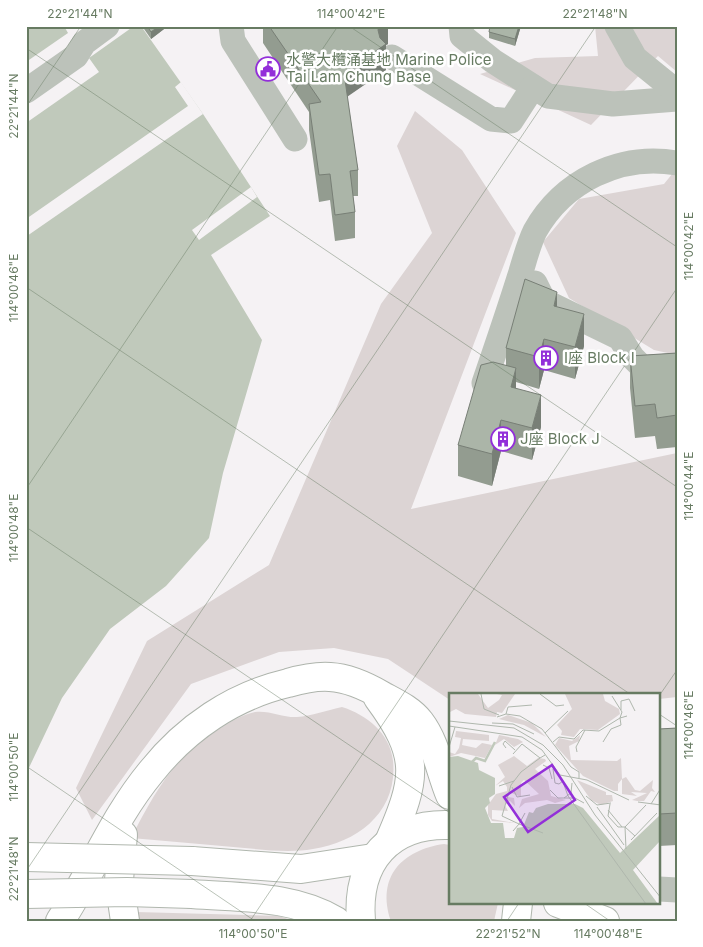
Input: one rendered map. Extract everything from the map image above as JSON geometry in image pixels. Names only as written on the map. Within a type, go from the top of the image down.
[{"type":"main road","points":[[60,921],[112,827],[150,772],[196,726],[222,709],[255,693],[297,680],[329,677],[356,682],[372,690],[406,709],[419,720],[431,742],[449,792]]},
{"type":"main road","points":[[361,921],[359,900],[364,876],[381,850],[406,804],[409,790],[409,757],[405,738],[396,722],[372,690]]},
{"type":"main road","points":[[124,921],[119,880],[121,842],[125,824],[150,772]]},
{"type":"main road","points":[[26,857],[192,861],[301,869],[381,850],[407,830],[429,824],[449,825]]},
{"type":"main road","points":[[26,894],[127,892],[192,894],[282,901],[314,909],[336,921]]},
{"type":"main road","points":[[516,921],[518,904]]},
{"type":"main road","points":[[561,904],[605,921]]},
{"type":"lane","points":[[26,91],[76,56],[84,43],[107,26]]},
{"type":"lane","points":[[231,26],[233,41],[295,139]]},
{"type":"lane","points":[[460,26],[462,36],[493,61],[548,96],[613,104],[677,99]]},
{"type":"lane","points":[[617,26],[635,58],[677,92]]},
{"type":"lane","points":[[392,57],[492,119],[511,122],[533,87]]},
{"type":"lane","points":[[484,383],[534,232],[549,210],[567,192],[589,177],[613,166],[639,161],[677,163]]},
{"type":"lane","points":[[524,263],[544,300],[620,338],[632,357],[647,372],[677,370]]},
{"type":"lane","points":[[660,889],[677,890]]},
{"type":"shaded area","points":[[26,26],[141,26],[203,114],[270,216],[211,255],[262,340],[223,473],[209,538],[166,586],[110,629],[62,698],[26,774]]},
{"type":"shaded area","points":[[595,26],[677,26],[677,72],[658,56],[591,125],[480,74],[535,58],[598,56]]},
{"type":"shaded area","points":[[415,111],[462,150],[516,233],[411,509],[677,453],[677,697],[660,699],[660,693],[449,693],[449,699],[388,659],[334,648],[279,652],[191,684],[92,820],[76,788],[147,641],[269,565],[381,304],[432,233],[397,146]]},
{"type":"shaded area","points":[[677,168],[677,355],[654,350],[569,298],[543,242],[579,199],[664,184]]},
{"type":"shaded area","points":[[342,707],[360,715],[376,726],[387,742],[393,761],[393,779],[389,795],[382,809],[360,831],[330,845],[291,851],[131,838],[150,803],[169,774],[192,749],[207,737],[243,716],[255,712],[297,717]]},
{"type":"shaded area","points":[[449,845],[449,904],[498,904],[494,921],[391,921],[387,905],[387,891],[390,879],[396,868],[405,859],[429,847]]},
{"type":"shaded area","points":[[136,912],[279,916],[294,921],[138,921]]},
{"type":"pier","points":[[64,26],[134,26],[89,58],[99,72],[26,123],[26,62],[68,33]]},
{"type":"pier","points":[[181,82],[203,114],[27,236],[26,219],[188,106],[175,87]]},
{"type":"pier","points":[[251,187],[257,197],[199,240],[192,230]]},
{"type":"building","points":[[147,26],[159,26],[151,32]]},
{"type":"building","points":[[269,26],[379,26],[380,38],[386,44],[344,73],[358,170],[350,171],[355,212],[335,215],[330,174],[319,175],[309,104],[321,102]]},
{"type":"building","points":[[490,26],[519,26],[515,39],[489,32]]},
{"type":"building","points":[[525,279],[557,292],[554,306],[584,314],[575,347],[544,339],[539,357],[506,348]]},
{"type":"building","points":[[677,353],[677,415],[657,418],[655,404],[635,406],[630,356]]},
{"type":"building","points":[[493,362],[516,368],[511,387],[541,395],[532,428],[501,420],[492,454],[458,445],[481,365]]},
{"type":"building","points":[[677,728],[677,813],[660,814],[660,729]]},
{"type":"place","name":"水警大欖涌基地 Marine Police Tai Lam Chung Base","points":[[268,69]]},
{"type":"place","name":"I座 Block I","points":[[546,358]]},
{"type":"place","name":"J座 Block J","points":[[503,439]]}]
